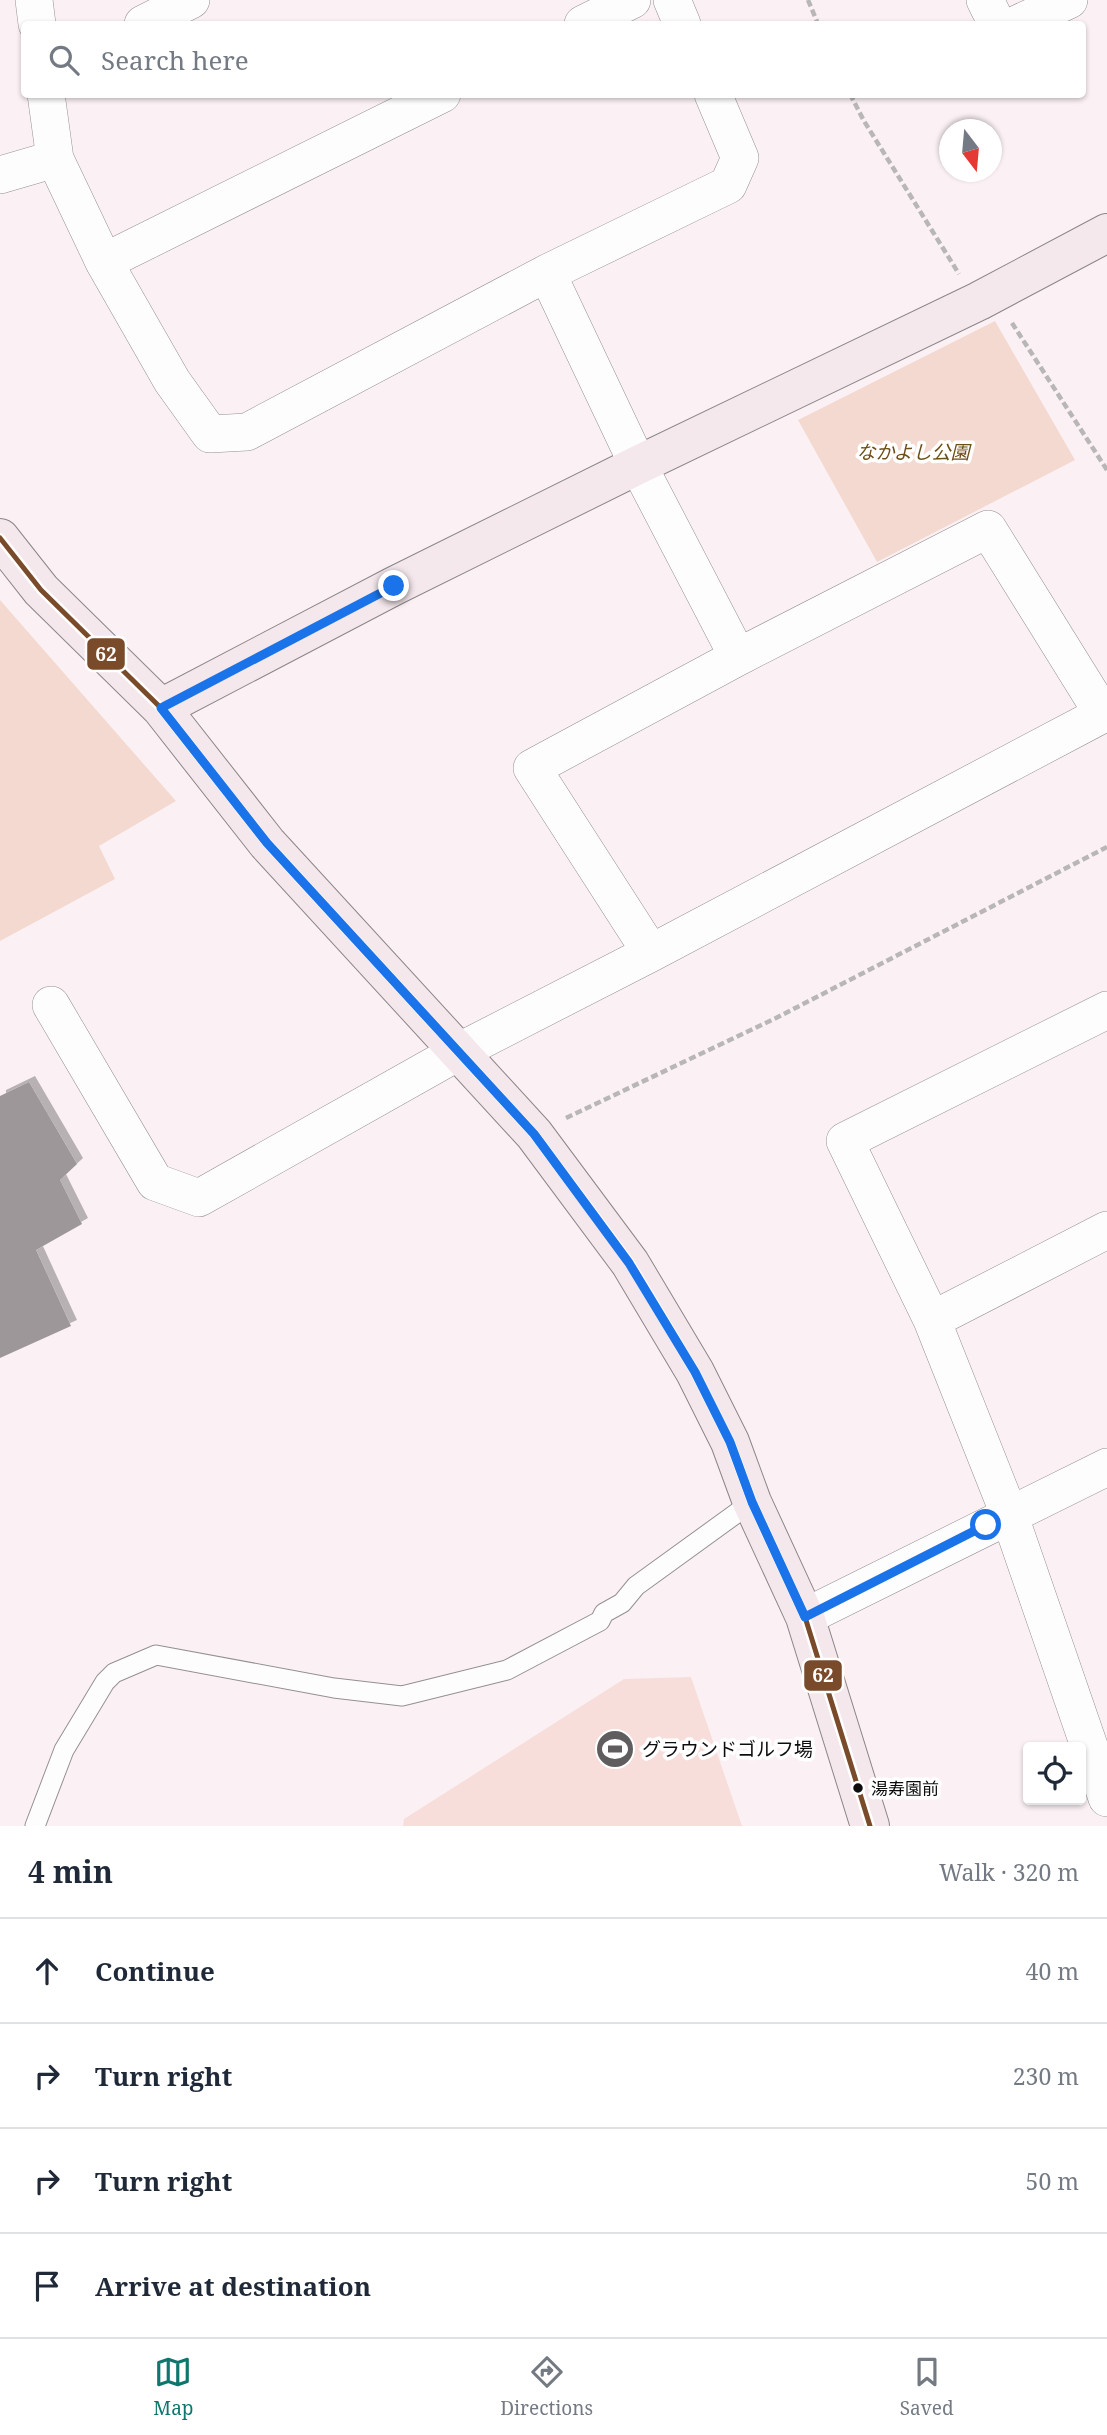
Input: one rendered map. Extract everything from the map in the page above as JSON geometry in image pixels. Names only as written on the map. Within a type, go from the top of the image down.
[{"type":"main road","points":[[161,708],[394,586],[979,301],[1107,233]]},
{"type":"main road","points":[[0,538],[41,590],[161,708],[267,843],[534,1134],[629,1263],[695,1372],[730,1442],[752,1502],[805,1617],[870,1826]]},
{"type":"street","points":[[34,0],[37,21]]},
{"type":"street","points":[[149,21],[191,0]]},
{"type":"street","points":[[589,21],[632,0]]},
{"type":"street","points":[[672,0],[681,21]]},
{"type":"street","points":[[985,0],[996,21]]},
{"type":"street","points":[[1024,21],[1069,0]]},
{"type":"street","points":[[47,98],[55,159],[104,262],[172,381],[210,435],[247,432],[547,273],[728,185],[740,158],[715,98]]},
{"type":"street","points":[[104,262],[434,98]]},
{"type":"street","points":[[0,175],[55,159]]},
{"type":"street","points":[[547,273],[638,465],[738,657]]},
{"type":"street","points":[[51,1005],[155,1182],[199,1198],[460,1051],[651,953],[1103,714],[988,529],[738,657],[532,768],[651,953]]},
{"type":"street","points":[[1107,1010],[845,1141],[932,1320],[1009,1514],[1107,1798]]},
{"type":"street","points":[[932,1320],[1107,1230]]},
{"type":"street","points":[[805,1617],[1107,1466]]},
{"type":"lane","points":[[35,1826],[64,1750],[104,1682],[125,1669],[156,1655],[334,1688],[402,1696],[507,1670],[600,1621],[604,1614],[622,1603],[636,1586],[752,1502]]},
{"type":"path","points":[[808,0],[817,21]]},
{"type":"path","points":[[852,98],[953,266],[979,301],[1008,317],[1107,470]]},
{"type":"path","points":[[534,1134],[776,1018],[1107,847]]},
{"type":"green space","name":"なかよし公園","points":[[995,321],[1075,460],[877,562],[798,420]]},
{"type":"green space","points":[[0,600],[176,801],[99,846],[115,879],[0,941]]},
{"type":"shaded area","name":"グラウンドゴルフ場","points":[[691,1677],[742,1826],[403,1826],[404,1819],[624,1679]]},
{"type":"building","points":[[29,1082],[77,1164],[60,1180],[82,1224],[36,1250],[71,1326],[0,1358],[0,1096]]},
{"type":"transit line","name":"62","points":[[0,538],[41,590],[161,708],[267,843],[534,1134],[630,1263],[695,1372],[730,1442],[752,1502],[805,1617],[870,1826]]},
{"type":"place","name":"グラウンドゴルフ場","points":[[615,1749]]},
{"type":"place","name":"湯寿園前","points":[[858,1788]]},
{"type":"route","points":[[394,586],[161,708],[267,843],[534,1134],[629,1263],[695,1372],[730,1442],[752,1502],[805,1617],[986,1525]]}]
